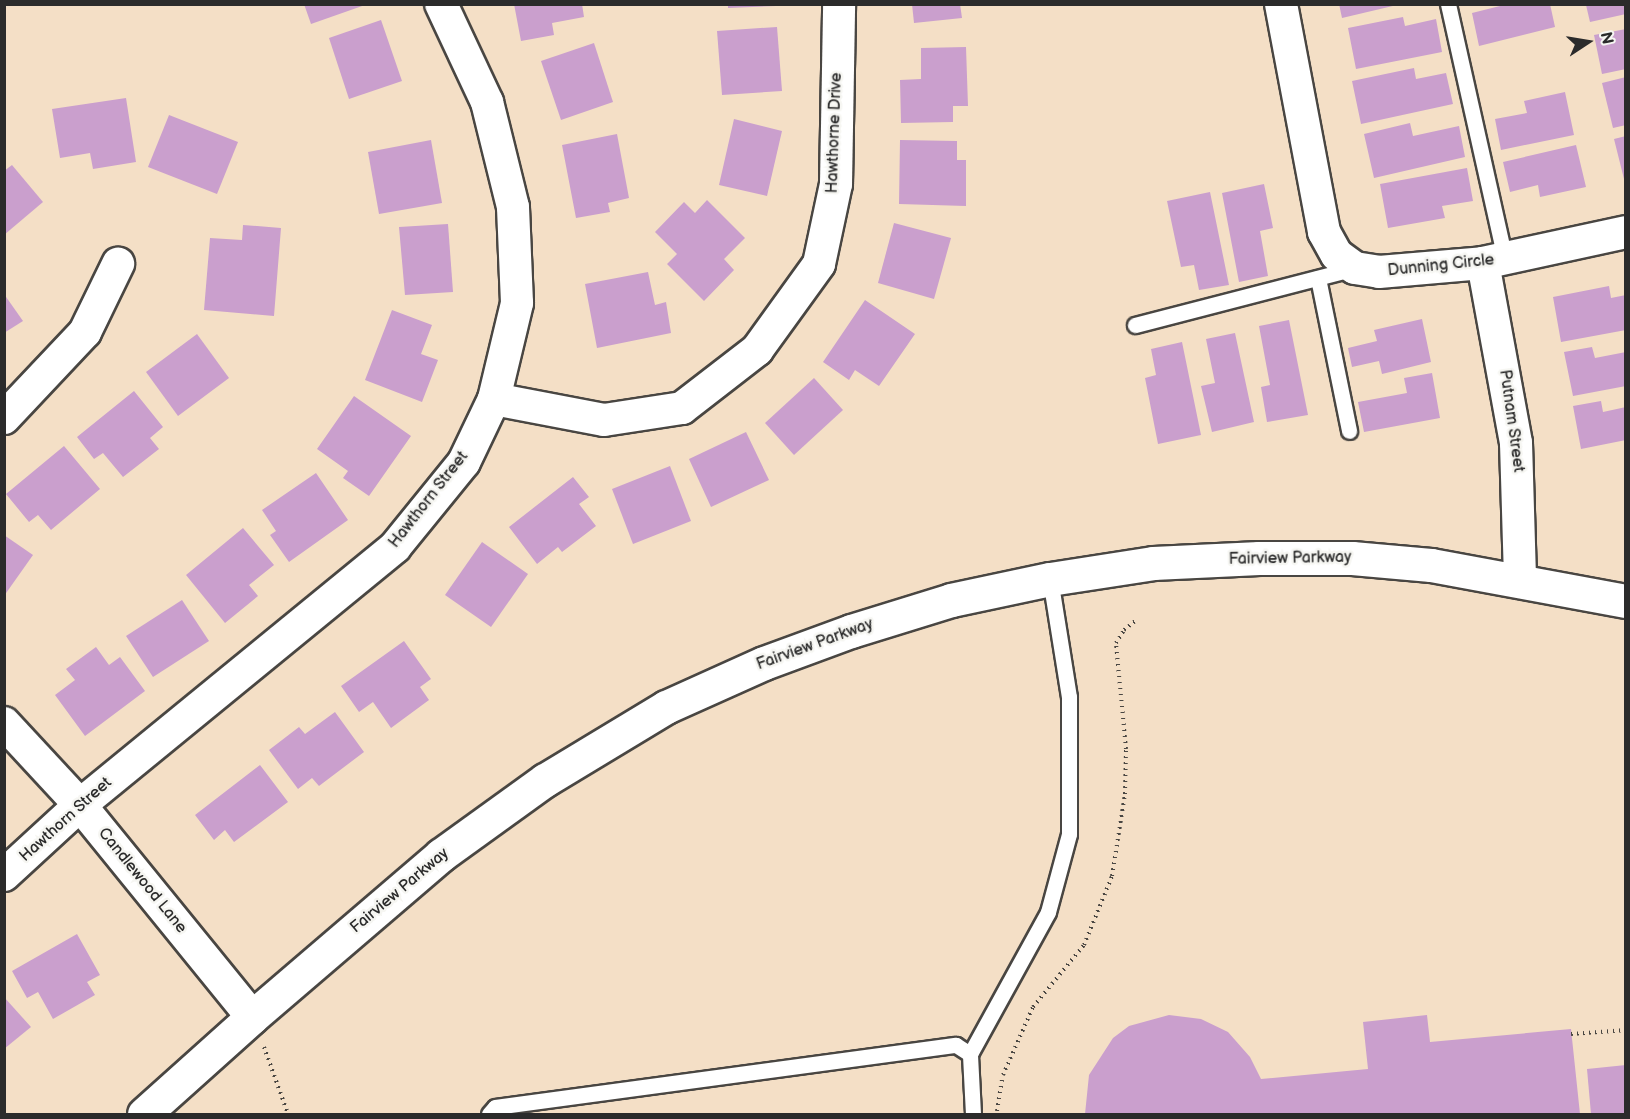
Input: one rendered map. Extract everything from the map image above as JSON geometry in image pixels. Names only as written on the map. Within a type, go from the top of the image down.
[{"type":"main road","name":"Fairview Parkway","points":[[144,1114],[252,1017],[441,855],[545,780],[666,707],[764,663],[850,631],[951,600],[1050,579],[1153,563],[1352,558],[1520,580],[1626,601]]},
{"type":"street","name":"Hawthorn Street","points":[[4,875],[80,805],[395,547],[464,462],[494,399],[517,303],[513,207],[488,102],[441,4]]},
{"type":"street","name":"Hawthorne Drive","points":[[494,399],[604,420],[682,408],[757,350],[819,264],[836,184],[839,4]]},
{"type":"street","points":[[1281,4],[1324,232],[1337,255],[1355,268]]},
{"type":"street","name":"Dunning Circle","points":[[1355,268],[1379,273],[1494,260],[1626,232]]},
{"type":"street","name":"Putnam Street","points":[[1494,260],[1516,443],[1520,580]]},
{"type":"street","points":[[4,418],[86,332],[118,264]]},
{"type":"street","name":"Candlewood Lane","points":[[4,723],[80,805],[252,1017]]},
{"type":"lane","points":[[1449,4],[1494,260]]},
{"type":"lane","points":[[1135,325],[1355,268]]},
{"type":"lane","points":[[1318,278],[1349,431]]},
{"type":"lane","points":[[973,1114],[970,1054],[1048,912],[1069,834],[1069,698],[1050,579]]},
{"type":"lane","points":[[489,1114],[495,1107],[956,1045],[970,1054]]},
{"type":"path","points":[[996,1114],[1003,1075],[1033,1007],[1084,945],[1112,876],[1125,794],[1126,749],[1116,643],[1124,630],[1135,621]]},
{"type":"path","points":[[252,1017],[283,1092],[288,1114]]},
{"type":"path","points":[[1572,1034],[1626,1030]]},
{"type":"building","points":[[304,4],[365,4],[365,5],[311,24]]},
{"type":"building","points":[[514,4],[582,4],[584,17],[552,23],[554,35],[521,41]]},
{"type":"building","points":[[912,4],[960,4],[962,18],[914,23]]},
{"type":"building","points":[[1339,4],[1397,4],[1397,5],[1342,18]]},
{"type":"building","points":[[1508,4],[1550,4],[1555,27],[1479,46],[1472,13]]},
{"type":"building","points":[[728,5],[776,5],[776,6],[728,8]]},
{"type":"building","points":[[1586,5],[1626,5],[1626,14],[1590,22]]},
{"type":"building","points":[[1403,17],[1405,26],[1436,19],[1442,52],[1356,69],[1348,28]]},
{"type":"building","points":[[381,20],[402,81],[349,99],[329,38]]},
{"type":"building","points":[[777,27],[782,91],[722,95],[717,31]]},
{"type":"building","points":[[1626,29],[1626,69],[1602,74],[1594,35]]},
{"type":"building","points":[[594,43],[613,102],[561,120],[541,61]]},
{"type":"building","points":[[966,47],[968,106],[953,106],[953,122],[901,123],[900,80],[921,79],[921,48]]},
{"type":"building","points":[[1414,68],[1416,79],[1446,73],[1453,104],[1361,124],[1352,81]]},
{"type":"building","points":[[1626,77],[1626,125],[1613,128],[1602,83]]},
{"type":"building","points":[[1565,92],[1574,135],[1501,150],[1495,119],[1527,113],[1524,101]]},
{"type":"building","points":[[126,98],[136,162],[93,169],[90,153],[60,158],[52,109]]},
{"type":"building","points":[[169,115],[238,142],[217,194],[148,167]]},
{"type":"building","points":[[734,119],[782,131],[767,196],[719,185]]},
{"type":"building","points":[[1410,123],[1413,136],[1459,126],[1465,157],[1374,178],[1364,134]]},
{"type":"building","points":[[617,134],[629,198],[608,203],[610,212],[576,218],[562,145]]},
{"type":"building","points":[[1626,136],[1626,183],[1625,183],[1614,139]]},
{"type":"building","points":[[431,140],[442,203],[379,214],[368,152]]},
{"type":"building","points":[[900,140],[957,141],[957,160],[966,160],[966,206],[899,204]]},
{"type":"building","points":[[1576,145],[1586,187],[1540,197],[1538,185],[1510,192],[1503,162]]},
{"type":"building","points":[[12,165],[43,202],[4,235],[4,171]]},
{"type":"building","points":[[1467,168],[1473,201],[1442,206],[1445,218],[1388,228],[1380,184]]},
{"type":"building","points":[[1264,184],[1273,228],[1260,231],[1268,276],[1239,282],[1222,193]]},
{"type":"building","points":[[1210,192],[1229,285],[1199,290],[1194,265],[1181,267],[1167,201]]},
{"type":"building","points":[[707,200],[745,238],[724,259],[734,270],[704,301],[667,264],[677,254],[655,232],[684,202],[695,213]]},
{"type":"building","points":[[894,223],[951,238],[934,299],[878,283]]},
{"type":"building","points":[[448,224],[453,292],[405,295],[399,227]]},
{"type":"building","points":[[243,225],[281,228],[274,316],[204,310],[210,238],[242,240]]},
{"type":"building","points":[[648,272],[655,305],[666,302],[671,333],[597,348],[585,284]]},
{"type":"building","points":[[1609,286],[1611,298],[1626,295],[1626,330],[1561,342],[1553,297]]},
{"type":"building","points":[[4,294],[23,321],[4,333]]},
{"type":"building","points":[[865,300],[915,334],[879,386],[855,370],[849,380],[823,362]]},
{"type":"building","points":[[392,310],[432,325],[421,354],[438,360],[422,402],[365,380]]},
{"type":"building","points":[[1422,319],[1431,362],[1382,374],[1379,361],[1352,367],[1348,348],[1377,341],[1374,330]]},
{"type":"building","points":[[1289,320],[1308,415],[1267,422],[1261,387],[1270,385],[1259,326]]},
{"type":"building","points":[[1235,333],[1254,422],[1212,432],[1201,386],[1215,383],[1206,339]]},
{"type":"building","points":[[197,334],[229,378],[178,416],[146,372]]},
{"type":"building","points":[[1182,342],[1201,435],[1158,444],[1145,378],[1156,375],[1151,349]]},
{"type":"building","points":[[1592,347],[1595,358],[1626,352],[1626,386],[1573,396],[1564,352]]},
{"type":"building","points":[[1432,373],[1440,418],[1364,432],[1358,402],[1407,393],[1404,378]]},
{"type":"building","points":[[814,378],[843,410],[794,455],[765,423]]},
{"type":"building","points":[[134,391],[163,427],[150,438],[159,449],[123,477],[103,453],[94,459],[77,437]]},
{"type":"building","points":[[354,396],[411,436],[369,496],[343,478],[348,471],[317,449]]},
{"type":"building","points":[[1601,401],[1603,412],[1626,407],[1626,440],[1581,449],[1573,406]]},
{"type":"building","points":[[746,432],[769,480],[711,507],[689,459]]},
{"type":"building","points":[[64,446],[100,489],[51,530],[38,515],[29,522],[6,494]]},
{"type":"building","points":[[670,466],[691,521],[633,544],[612,489]]},
{"type":"building","points":[[316,473],[348,520],[289,562],[270,535],[276,531],[262,510]]},
{"type":"building","points":[[573,477],[589,497],[579,504],[596,526],[562,552],[558,547],[537,564],[509,527]]},
{"type":"building","points":[[243,528],[274,565],[249,585],[258,596],[225,623],[186,575]]},
{"type":"building","points":[[4,535],[33,555],[4,596]]},
{"type":"building","points":[[482,542],[528,574],[491,627],[445,595]]},
{"type":"building","points":[[182,600],[209,641],[153,677],[126,636]]},
{"type":"building","points":[[404,641],[431,679],[420,687],[429,700],[391,728],[373,702],[359,712],[341,686]]},
{"type":"building","points":[[96,647],[109,665],[120,657],[145,691],[85,736],[55,695],[75,680],[66,669]]},
{"type":"building","points":[[335,712],[364,752],[319,786],[312,778],[298,789],[269,750],[299,727],[305,734]]},
{"type":"building","points":[[260,765],[288,802],[234,842],[225,830],[214,840],[195,815]]},
{"type":"building","points":[[77,934],[100,975],[87,982],[95,995],[53,1019],[38,992],[27,998],[12,971]]},
{"type":"building","points":[[4,997],[31,1027],[4,1049]]},
{"type":"building","points":[[1169,1015],[1201,1019],[1228,1032],[1250,1057],[1261,1079],[1368,1069],[1363,1022],[1427,1015],[1430,1042],[1571,1029],[1580,1114],[1085,1114],[1089,1075],[1113,1038],[1129,1026]]},
{"type":"building","points":[[1626,1065],[1626,1114],[1591,1114],[1587,1069]]}]
